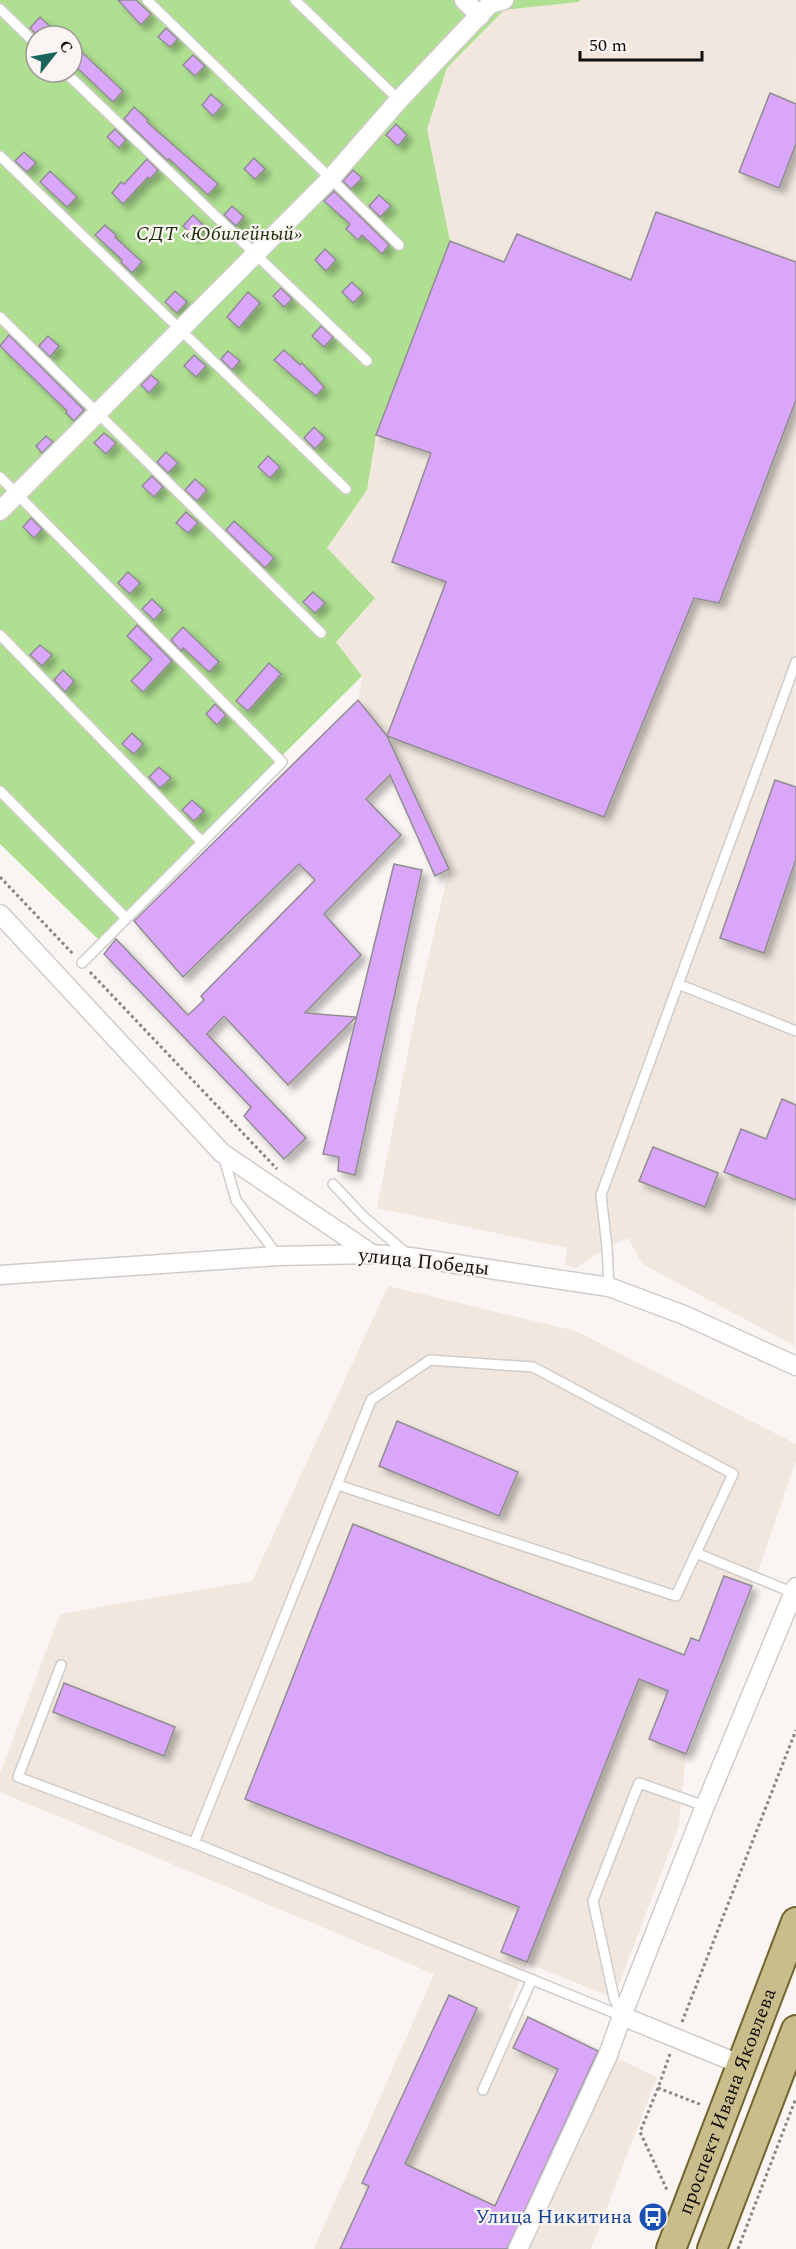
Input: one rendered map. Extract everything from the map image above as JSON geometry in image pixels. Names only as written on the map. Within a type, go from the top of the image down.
[{"type":"main road","name":"проспект Ивана Яковлева","points":[[670,2249],[796,1922]]},
{"type":"main road","name":"проспект Ивана Яковлева","points":[[712,2249],[787,2089],[796,2030]]},
{"type":"main road","points":[[742,2065],[787,2089]]},
{"type":"street","points":[[464,0],[480,16]]},
{"type":"street","points":[[0,511],[331,178],[399,100],[490,4],[504,0]]},
{"type":"street","points":[[0,914],[222,1153],[372,1254]]},
{"type":"street","name":"улица Победы","points":[[0,1275],[278,1256],[372,1254],[410,1257],[609,1287],[684,1315],[796,1366]]},
{"type":"street","points":[[518,2249],[608,2055],[705,1806],[795,1590]]},
{"type":"street","points":[[622,2016],[742,2065]]},
{"type":"lane","points":[[147,0],[399,245]]},
{"type":"lane","points":[[295,0],[399,100]]},
{"type":"lane","points":[[0,9],[24,32]]},
{"type":"lane","points":[[78,84],[367,361]]},
{"type":"lane","points":[[0,156],[346,489]]},
{"type":"lane","points":[[0,317],[321,633]]},
{"type":"lane","points":[[0,477],[282,762],[82,963]]},
{"type":"lane","points":[[0,635],[202,842]]},
{"type":"lane","points":[[609,1287],[608,1247],[601,1195],[796,662]]},
{"type":"lane","points":[[0,790],[126,918]]},
{"type":"lane","points":[[678,984],[796,1031]]},
{"type":"lane","points":[[222,1153],[236,1200],[278,1256]]},
{"type":"lane","points":[[333,1184],[364,1217],[410,1257]]},
{"type":"lane","points":[[194,1843],[372,1400],[430,1360],[533,1367],[733,1474],[676,1596],[338,1485]]},
{"type":"lane","points":[[696,1553],[795,1590]]},
{"type":"lane","points":[[61,1665],[18,1777],[194,1843],[622,2016]]},
{"type":"lane","points":[[622,2016],[614,1998],[593,1901],[639,1783],[705,1806]]},
{"type":"lane","points":[[483,2090],[532,1979]]},
{"type":"path","points":[[0,877],[276,1167],[292,1200]]},
{"type":"path","points":[[672,2182],[668,2193],[640,2132],[796,1730]]},
{"type":"path","points":[[658,2088],[712,2109]]},
{"type":"path","points":[[738,2249],[787,2089]]},
{"type":"shaded area","points":[[580,0],[796,0],[795,1346],[642,1264],[628,1238],[607,1247],[576,1268],[565,1265],[567,1248],[377,1208],[416,1011],[449,869],[387,736],[358,700],[362,676],[336,642],[327,548],[367,490],[376,435],[450,241],[427,129],[447,68],[504,10],[579,2]]},
{"type":"shaded area","points":[[388,1286],[576,1331],[796,1444],[796,1460],[759,1569],[686,1754],[679,1826],[614,1998],[527,1963],[509,2007],[657,2077],[591,2249],[314,2249],[434,1974],[0,1792],[0,1774],[60,1614],[252,1581]]},
{"type":"green space","name":"СДТ «Юбилейный»","points":[[0,0],[580,0],[579,2],[504,10],[447,68],[427,129],[450,241],[376,435],[367,490],[327,548],[375,598],[336,642],[362,676],[98,939],[0,844]]},
{"type":"building","points":[[118,0],[136,0],[151,14],[141,25]]},
{"type":"building","points":[[40,17],[47,24],[34,24]]},
{"type":"building","points":[[166,28],[178,39],[170,47],[158,37]]},
{"type":"building","points":[[84,54],[123,91],[113,102],[84,74]]},
{"type":"building","points":[[193,55],[205,66],[195,76],[183,65]]},
{"type":"building","points":[[770,93],[796,104],[796,144],[779,188],[739,172]]},
{"type":"building","points":[[211,94],[223,105],[213,116],[202,105]]},
{"type":"building","points":[[134,107],[148,120],[147,122],[218,184],[208,195],[124,119]]},
{"type":"building","points":[[396,124],[407,135],[398,146],[386,135]]},
{"type":"building","points":[[115,129],[126,140],[119,148],[107,137]]},
{"type":"building","points":[[24,152],[36,163],[27,172],[15,161]]},
{"type":"building","points":[[254,158],[265,169],[255,179],[244,169]]},
{"type":"building","points":[[147,159],[158,170],[150,179],[148,177],[123,204],[112,193],[121,182],[124,184]]},
{"type":"building","points":[[353,170],[362,178],[351,189],[343,181]]},
{"type":"building","points":[[50,171],[77,197],[67,207],[40,182]]},
{"type":"building","points":[[334,191],[389,245],[382,254],[362,235],[358,240],[346,229],[350,224],[324,201]]},
{"type":"building","points":[[379,195],[391,206],[380,217],[369,206]]},
{"type":"building","points":[[232,206],[244,217],[236,226],[224,215]]},
{"type":"building","points":[[656,212],[796,262],[796,400],[719,603],[694,598],[604,817],[387,736],[446,582],[392,562],[431,453],[376,435],[450,241],[504,262],[517,234],[631,280]]},
{"type":"building","points":[[193,215],[204,226],[194,237],[183,226]]},
{"type":"building","points":[[105,225],[142,262],[132,273],[121,262],[122,260],[95,235]]},
{"type":"building","points":[[325,249],[336,260],[326,271],[315,260]]},
{"type":"building","points":[[352,282],[363,293],[353,303],[342,292]]},
{"type":"building","points":[[281,288],[292,299],[284,307],[273,296]]},
{"type":"building","points":[[175,291],[187,302],[177,313],[165,302]]},
{"type":"building","points":[[248,292],[260,303],[239,328],[227,317]]},
{"type":"building","points":[[321,326],[333,337],[324,347],[312,336]]},
{"type":"building","points":[[9,335],[84,410],[74,421],[66,413],[67,411],[0,346]]},
{"type":"building","points":[[48,336],[59,346],[50,357],[39,346]]},
{"type":"building","points":[[284,350],[300,365],[302,363],[324,387],[316,396],[274,360]]},
{"type":"building","points":[[228,351],[240,361],[232,370],[221,359]]},
{"type":"building","points":[[194,355],[206,366],[196,377],[184,366]]},
{"type":"building","points":[[151,375],[159,382],[149,393],[141,385]]},
{"type":"building","points":[[314,427],[325,438],[315,449],[304,438]]},
{"type":"building","points":[[104,433],[116,443],[106,454],[94,443]]},
{"type":"building","points":[[46,436],[53,442],[42,453],[36,446]]},
{"type":"building","points":[[166,452],[178,463],[168,473],[157,462]]},
{"type":"building","points":[[268,456],[280,467],[270,478],[258,467]]},
{"type":"building","points":[[152,476],[163,487],[154,497],[142,486]]},
{"type":"building","points":[[195,479],[207,490],[197,501],[185,490]]},
{"type":"building","points":[[186,512],[198,523],[188,533],[176,523]]},
{"type":"building","points":[[31,518],[42,529],[34,538],[23,527]]},
{"type":"building","points":[[234,521],[274,558],[265,568],[226,530]]},
{"type":"building","points":[[128,572],[140,583],[130,594],[118,583]]},
{"type":"building","points":[[313,592],[325,603],[315,613],[303,602]]},
{"type":"building","points":[[152,599],[163,610],[154,620],[142,609]]},
{"type":"building","points":[[137,625],[172,661],[143,692],[131,681],[152,659],[127,636]]},
{"type":"building","points":[[183,627],[219,662],[209,672],[183,648],[181,651],[171,640]]},
{"type":"building","points":[[40,645],[52,655],[42,666],[30,655]]},
{"type":"building","points":[[269,663],[281,674],[248,711],[236,701]]},
{"type":"building","points":[[63,670],[74,681],[65,692],[54,680]]},
{"type":"building","points":[[358,700],[387,736],[449,869],[435,876],[390,775],[366,799],[401,835],[324,914],[361,955],[305,1013],[356,1017],[288,1085],[224,1016],[207,1034],[306,1138],[284,1159],[244,1116],[251,1107],[104,954],[116,939],[188,1015],[204,1000],[201,996],[315,880],[299,864],[183,977],[134,921]]},
{"type":"building","points":[[215,704],[226,715],[217,725],[206,714]]},
{"type":"building","points":[[132,733],[143,744],[134,754],[122,744]]},
{"type":"building","points":[[159,767],[171,778],[160,788],[149,777]]},
{"type":"building","points":[[775,780],[796,787],[796,859],[764,953],[720,938]]},
{"type":"building","points":[[192,800],[204,811],[194,821],[182,810]]},
{"type":"building","points":[[394,864],[422,870],[355,1175],[338,1171],[339,1157],[323,1154]]},
{"type":"building","points":[[782,1099],[796,1105],[796,1200],[724,1172],[741,1129],[766,1139]]},
{"type":"building","points":[[653,1147],[718,1173],[705,1207],[639,1181]]},
{"type":"building","points":[[397,1421],[518,1472],[499,1516],[379,1466]]},
{"type":"building","points":[[353,1524],[684,1655],[691,1638],[699,1641],[724,1576],[752,1586],[686,1754],[649,1739],[668,1691],[639,1679],[527,1962],[501,1952],[519,1907],[245,1799]]},
{"type":"building","points":[[64,1683],[175,1727],[164,1756],[53,1712]]},
{"type":"building","points":[[449,1995],[477,2008],[405,2164],[495,2206],[558,2069],[513,2048],[528,2017],[598,2051],[507,2249],[340,2249],[369,2186],[362,2183]]},
{"type":"place","name":"Улица Никитина","points":[[653,2217]]}]
